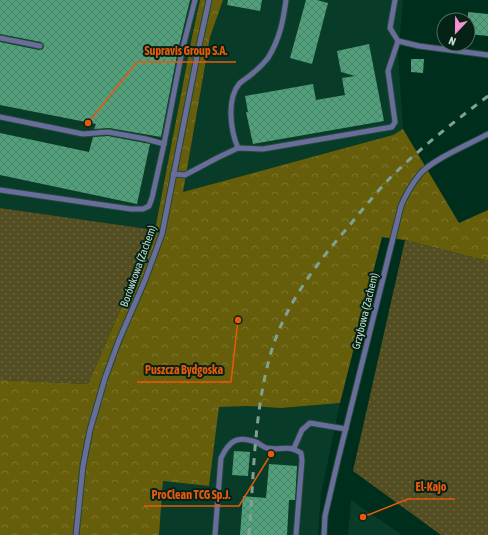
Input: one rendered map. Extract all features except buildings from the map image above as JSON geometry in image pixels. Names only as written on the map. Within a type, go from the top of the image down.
[{"type":"lane","points":[[0,190],[131,209],[143,209],[149,206],[164,144],[182,51],[195,0]]},
{"type":"lane","name":"Borówkowa (Zachem)","points":[[76,535],[83,466],[96,406],[107,371],[145,280],[162,234],[209,0]]},
{"type":"lane","points":[[238,148],[233,137],[231,120],[234,92],[240,83],[254,73],[267,59],[278,39],[286,0]]},
{"type":"lane","points":[[395,0],[390,28],[398,41],[419,46],[488,55]]},
{"type":"lane","points":[[0,38],[40,46]]},
{"type":"lane","points":[[173,174],[185,175],[238,148],[263,149],[392,127],[394,122],[388,71],[398,41]]},
{"type":"lane","points":[[0,117],[83,134],[108,132],[164,144]]},
{"type":"lane","name":"Grzybowa (Zachem)","points":[[324,535],[325,516],[401,206],[408,190],[421,173],[437,161],[488,134]]},
{"type":"lane","points":[[294,448],[302,430],[310,423],[346,429]]},
{"type":"lane","points":[[215,535],[222,458],[226,448],[232,442],[241,440],[256,442],[267,448],[294,448],[301,453],[302,460],[296,535]]},
{"type":"shaded area","points":[[0,0],[200,0],[155,230],[0,208]]},
{"type":"shaded area","points":[[223,0],[403,0],[398,54],[403,129],[393,135],[183,192],[210,37]]},
{"type":"shaded area","points":[[0,208],[155,230],[88,384],[0,380]]},
{"type":"shaded area","points":[[405,240],[488,261],[488,535],[441,535],[353,471]]},
{"type":"shaded area","points":[[340,403],[321,494],[318,535],[159,535],[163,481],[209,486],[219,407],[248,406],[281,408]]},
{"type":"shaded area","points":[[351,500],[402,535],[348,535]]},
{"type":"green space","points":[[200,0],[223,0],[210,37],[183,192],[393,135],[403,129],[459,223],[488,210],[488,261],[405,240],[382,237],[340,403],[281,408],[248,406],[219,407],[209,486],[163,481],[159,535],[0,535],[0,380],[88,384],[155,230]]},
{"type":"railway","points":[[249,535],[258,418],[266,372],[272,349],[286,315],[304,284],[326,254],[390,178],[450,125],[488,96]]},
{"type":"place","name":"Supravis Group S.A.","points":[[88,123]]},
{"type":"place","name":"Puszcza Bydgoska","points":[[238,320]]},
{"type":"place","name":"ProClean TCG Sp.J.","points":[[271,454]]},
{"type":"place","name":"El-Kajo","points":[[363,517]]}]
